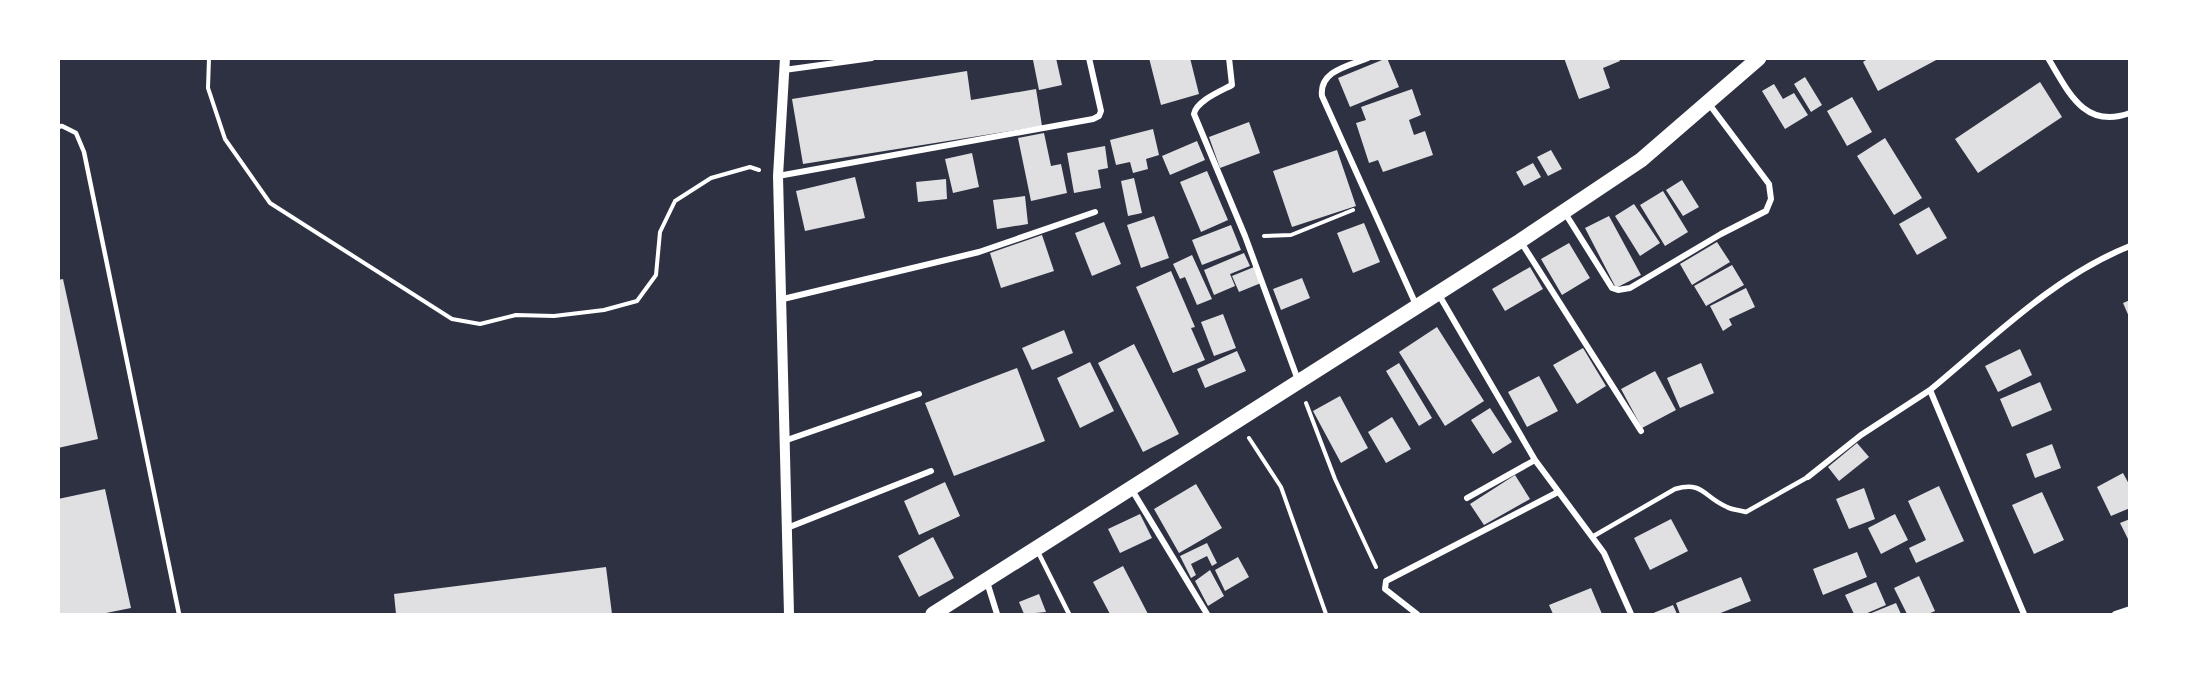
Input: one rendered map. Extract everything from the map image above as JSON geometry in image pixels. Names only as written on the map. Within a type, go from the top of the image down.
[{"type":"main road","points":[[933,615],[1520,242],[1641,160],[1760,58]]},
{"type":"street","points":[[789,615],[783,441],[783,299],[778,176],[785,64],[872,58]]},
{"type":"street","points":[[778,176],[1093,119],[1099,116],[1101,111],[1089,58]]},
{"type":"street","points":[[1229,58],[1232,86],[1202,103],[1194,114],[1245,236],[1299,382]]},
{"type":"street","points":[[1368,58],[1328,74],[1321,87],[1322,96],[1418,307]]},
{"type":"street","points":[[2048,58],[2073,100],[2082,107],[2098,117],[2118,117],[2130,113]]},
{"type":"street","points":[[1564,211],[1612,288],[1618,290],[1630,288],[1721,234],[1766,211],[1772,199],[1769,184],[1708,104]]},
{"type":"street","points":[[783,299],[979,252],[1095,213]]},
{"type":"street","points":[[1520,242],[1641,431]]},
{"type":"street","points":[[1808,477],[1861,435],[1930,390],[2029,307],[2069,280],[2130,246]]},
{"type":"street","points":[[1438,294],[1535,460],[1612,568],[1631,615]]},
{"type":"street","points":[[1930,390],[2024,615]]},
{"type":"street","points":[[783,441],[919,394]]},
{"type":"street","points":[[1467,498],[1535,460]]},
{"type":"street","points":[[787,528],[931,471]]},
{"type":"street","points":[[1132,490],[1207,615]]},
{"type":"street","points":[[1417,615],[1385,589],[1384,584],[1558,492]]},
{"type":"street","points":[[986,582],[997,615]]},
{"type":"street","points":[[2115,615],[2130,609]]},
{"type":"lane","points":[[58,127],[62,126],[76,133],[84,152],[179,615]]},
{"type":"lane","points":[[1592,537],[1675,489],[1696,486],[1728,508],[1746,512],[1808,477]]},
{"type":"lane","points":[[1036,550],[1069,615]]},
{"type":"path","points":[[209,58],[208,88],[225,139],[270,203],[452,319],[480,324],[516,315],[554,316],[604,310],[637,301],[656,275],[660,232],[675,201],[711,177],[750,168],[778,176]]},
{"type":"path","points":[[1245,236],[1291,235],[1371,203]]},
{"type":"path","points":[[1299,382],[1335,479],[1384,584]]},
{"type":"path","points":[[1237,420],[1281,487],[1326,615]]},
{"type":"building","points":[[1056,58],[1062,85],[1039,90],[1033,60]]},
{"type":"building","points":[[1149,58],[1190,58],[1199,94],[1161,105]]},
{"type":"building","points":[[1387,58],[1399,87],[1350,107],[1338,78]]},
{"type":"building","points":[[1564,58],[1619,58],[1620,61],[1603,68],[1610,88],[1579,99]]},
{"type":"building","points":[[1869,58],[1940,58],[1878,91],[1863,62]]},
{"type":"building","points":[[967,71],[971,100],[1036,89],[1042,126],[803,164],[792,99]]},
{"type":"building","points":[[1805,77],[1822,105],[1811,112],[1794,84]]},
{"type":"building","points":[[2040,82],[2062,117],[1978,173],[1955,139]]},
{"type":"building","points":[[1774,84],[1783,99],[1794,93],[1808,115],[1785,129],[1762,91]]},
{"type":"building","points":[[1412,89],[1421,115],[1409,120],[1414,135],[1425,131],[1433,155],[1383,172],[1378,160],[1369,163],[1356,123],[1366,120],[1361,107]]},
{"type":"building","points":[[1852,97],[1872,132],[1847,146],[1827,111]]},
{"type":"building","points":[[1249,122],[1260,153],[1220,168],[1209,137]]},
{"type":"building","points":[[1153,129],[1159,155],[1146,159],[1148,169],[1133,173],[1130,162],[1116,165],[1110,140]]},
{"type":"building","points":[[1044,133],[1051,166],[1061,164],[1067,193],[1031,201],[1018,138]]},
{"type":"building","points":[[1885,138],[1922,198],[1894,215],[1857,156]]},
{"type":"building","points":[[1197,141],[1205,160],[1170,175],[1162,156]]},
{"type":"building","points":[[1105,146],[1108,168],[1098,170],[1101,188],[1074,193],[1067,153]]},
{"type":"building","points":[[1337,150],[1356,206],[1292,227],[1273,171]]},
{"type":"building","points":[[1551,150],[1562,169],[1548,176],[1537,157]]},
{"type":"building","points":[[972,153],[979,187],[953,193],[945,159]]},
{"type":"building","points":[[1533,163],[1541,177],[1524,186],[1516,172]]},
{"type":"building","points":[[1207,171],[1228,220],[1201,232],[1180,182]]},
{"type":"building","points":[[855,177],[865,218],[805,231],[796,191]]},
{"type":"building","points":[[1134,178],[1142,213],[1128,216],[1121,181]]},
{"type":"building","points":[[946,179],[947,199],[918,202],[916,182]]},
{"type":"building","points":[[1682,180],[1699,207],[1683,216],[1666,190]]},
{"type":"building","points":[[1663,191],[1688,232],[1665,246],[1640,205]]},
{"type":"building","points":[[1025,196],[1028,224],[997,229],[993,200]]},
{"type":"building","points":[[1634,204],[1660,243],[1640,256],[1615,216]]},
{"type":"building","points":[[1929,207],[1947,238],[1917,255],[1899,224]]},
{"type":"building","points":[[1154,216],[1169,258],[1141,268],[1127,225]]},
{"type":"building","points":[[1609,216],[1641,275],[1616,288],[1585,228]]},
{"type":"building","points":[[1104,222],[1121,264],[1092,276],[1075,233]]},
{"type":"building","points":[[1364,223],[1380,262],[1353,273],[1337,233]]},
{"type":"building","points":[[1231,225],[1241,250],[1202,265],[1192,240]]},
{"type":"building","points":[[1042,235],[1054,271],[1001,288],[990,253]]},
{"type":"building","points":[[1717,242],[1730,262],[1692,285],[1680,264]]},
{"type":"building","points":[[1569,243],[1590,278],[1562,295],[1541,259]]},
{"type":"building","points":[[1244,253],[1250,266],[1230,274],[1235,286],[1214,295],[1204,270]]},
{"type":"building","points":[[1192,255],[1212,299],[1197,305],[1185,277],[1180,279],[1173,264]]},
{"type":"building","points":[[1732,265],[1744,285],[1706,306],[1694,286]]},
{"type":"building","points":[[1254,267],[1261,283],[1239,292],[1232,276]]},
{"type":"building","points":[[1530,267],[1543,289],[1505,311],[1492,289]]},
{"type":"building","points":[[1171,271],[1195,327],[1191,328],[1205,360],[1173,373],[1136,287]]},
{"type":"building","points":[[1302,278],[1310,298],[1281,310],[1273,289]]},
{"type":"building","points":[[63,279],[98,439],[58,448],[58,280]]},
{"type":"building","points":[[1746,288],[1755,307],[1729,319],[1732,325],[1723,331],[1710,306]]},
{"type":"building","points":[[2130,300],[2130,319],[2123,303]]},
{"type":"building","points":[[1223,314],[1236,348],[1214,356],[1201,322]]},
{"type":"building","points":[[1437,327],[1484,401],[1445,426],[1399,352]]},
{"type":"building","points":[[1064,330],[1073,353],[1032,370],[1022,348]]},
{"type":"building","points":[[1134,344],[1179,434],[1143,452],[1098,363]]},
{"type":"building","points":[[1583,348],[1606,386],[1577,404],[1553,365]]},
{"type":"building","points":[[2020,349],[2032,375],[1998,392],[1985,366]]},
{"type":"building","points":[[1237,351],[1246,371],[1205,388],[1197,369]]},
{"type":"building","points":[[1090,362],[1114,411],[1080,428],[1057,378]]},
{"type":"building","points":[[1399,363],[1432,418],[1419,426],[1386,371]]},
{"type":"building","points":[[1701,363],[1714,393],[1680,408],[1667,378]]},
{"type":"building","points":[[1017,368],[1045,441],[954,476],[925,403]]},
{"type":"building","points":[[1655,371],[1676,410],[1642,428],[1621,389]]},
{"type":"building","points":[[1539,376],[1558,411],[1527,427],[1508,392]]},
{"type":"building","points":[[2040,382],[2052,410],[2012,427],[2000,399]]},
{"type":"building","points":[[1340,396],[1368,448],[1341,463],[1313,411]]},
{"type":"building","points":[[1490,408],[1512,442],[1493,454],[1471,420]]},
{"type":"building","points":[[1392,417],[1411,449],[1386,463],[1368,432]]},
{"type":"building","points":[[1857,443],[1869,457],[1839,481],[1828,467]]},
{"type":"building","points":[[2052,444],[2061,468],[2035,478],[2026,454]]},
{"type":"building","points":[[2123,473],[2130,486],[2130,508],[2111,516],[2097,487]]},
{"type":"building","points":[[1515,475],[1530,499],[1484,525],[1470,504]]},
{"type":"building","points":[[945,482],[960,516],[919,535],[904,501]]},
{"type":"building","points":[[1196,484],[1222,528],[1179,553],[1154,509]]},
{"type":"building","points":[[1939,486],[1964,541],[1916,563],[1909,548],[1926,540],[1908,501]]},
{"type":"building","points":[[1864,488],[1875,519],[1849,529],[1836,499]]},
{"type":"building","points":[[105,489],[131,608],[101,614],[58,614],[58,499]]},
{"type":"building","points":[[2042,492],[2064,540],[2034,554],[2012,505]]},
{"type":"building","points":[[1140,514],[1152,538],[1120,553],[1108,529]]},
{"type":"building","points":[[1895,514],[1908,540],[1881,554],[1868,528]]},
{"type":"building","points":[[1671,519],[1688,551],[1650,570],[1634,538]]},
{"type":"building","points":[[2130,519],[2130,543],[2120,523]]},
{"type":"building","points":[[933,537],[954,578],[919,597],[898,556]]},
{"type":"building","points":[[1207,543],[1217,563],[1212,566],[1207,556],[1191,564],[1196,575],[1191,578],[1180,556]]},
{"type":"building","points":[[1857,552],[1867,577],[1823,595],[1813,569]]},
{"type":"building","points":[[1238,557],[1249,577],[1225,591],[1215,570]]},
{"type":"building","points":[[1123,566],[1148,614],[1110,614],[1093,582]]},
{"type":"building","points":[[606,567],[612,614],[396,614],[394,594]]},
{"type":"building","points":[[1210,570],[1224,596],[1208,606],[1195,581]]},
{"type":"building","points":[[1919,576],[1935,611],[1928,614],[1907,614],[1894,588]]},
{"type":"building","points":[[1741,577],[1751,601],[1718,614],[1680,614],[1676,603]]},
{"type":"building","points":[[1876,582],[1886,605],[1865,614],[1854,614],[1845,595]]},
{"type":"building","points":[[1591,588],[1602,614],[1553,614],[1549,605]]},
{"type":"building","points":[[1039,594],[1046,612],[1024,614],[1019,602]]},
{"type":"building","points":[[1896,603],[1901,614],[1869,614]]},
{"type":"building","points":[[1673,605],[1677,614],[1651,614]]}]
